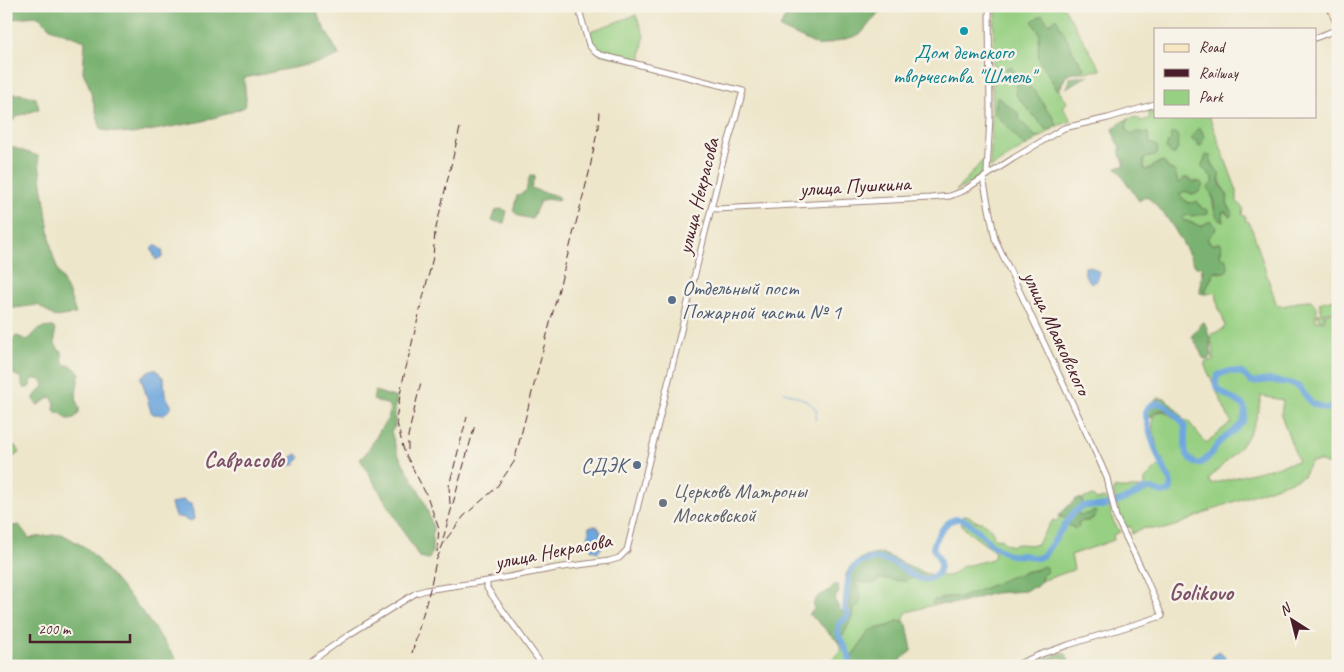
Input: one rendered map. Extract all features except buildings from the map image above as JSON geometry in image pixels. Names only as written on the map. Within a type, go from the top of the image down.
[{"type":"main road","points":[[1330,6],[1338,28]]},
{"type":"street","name":"улица Некрасова","points":[[304,666],[350,634],[416,593],[556,568],[609,561],[619,558],[628,550],[714,209],[722,164],[743,91],[595,52],[589,45],[578,6]]},
{"type":"street","name":"улица Маяковского","points":[[989,6],[990,117],[986,176],[995,239],[1100,462],[1107,478],[1118,523],[1153,593],[1162,616],[1068,644],[1014,666]]},
{"type":"street","points":[[1316,38],[1338,28]]},
{"type":"street","name":"улица Пушкина","points":[[714,209],[939,198],[958,193],[1064,128],[1108,118],[1154,104]]},
{"type":"street","points":[[487,581],[487,588],[490,594],[542,666]]},
{"type":"green space","points":[[6,6],[318,6],[318,16],[339,55],[322,62],[244,78],[245,107],[226,114],[203,121],[132,134],[101,130],[89,86],[83,72],[85,41],[50,28],[39,16],[7,20]]},
{"type":"green space","points":[[790,6],[813,6],[830,14],[834,6],[884,6],[860,35],[819,46],[780,28]]},
{"type":"green space","points":[[996,6],[1063,6],[1101,70],[1067,74],[1059,91],[1067,102],[1063,108],[1072,121],[1057,126],[990,168],[994,21],[996,18]]},
{"type":"green space","points":[[636,15],[644,36],[640,63],[601,54],[591,44],[588,32]]},
{"type":"green space","points":[[1042,15],[1049,24],[1056,18],[1075,55],[1085,69],[1067,74],[1057,90],[1039,59],[1040,34],[1032,21]]},
{"type":"green space","points":[[1011,67],[1037,94],[1051,113],[1057,126],[1048,132],[1016,95],[1016,85],[1013,76],[1008,73],[1006,68]]},
{"type":"green space","points":[[1089,75],[1066,88],[1070,78]]},
{"type":"green space","points":[[6,94],[23,94],[36,98],[39,109],[18,116],[12,122],[6,124]]},
{"type":"green space","points":[[997,97],[1018,113],[1019,119],[1036,137],[1042,136],[1025,147],[995,113]]},
{"type":"green space","points":[[1154,108],[1154,118],[1210,118],[1237,191],[1237,202],[1243,208],[1242,215],[1246,217],[1245,220],[1249,222],[1276,303],[1279,306],[1311,300],[1317,310],[1316,321],[1324,321],[1325,319],[1319,320],[1317,314],[1322,313],[1319,303],[1338,298],[1338,309],[1323,313],[1325,318],[1325,314],[1338,311],[1338,465],[1319,461],[1311,462],[1303,476],[1297,479],[1216,508],[1178,525],[1164,529],[1141,529],[1131,534],[1131,527],[1123,527],[1121,524],[1113,491],[1115,488],[1145,487],[1145,479],[1157,467],[1161,466],[1163,459],[1160,456],[1155,440],[1153,427],[1156,413],[1164,411],[1173,417],[1188,421],[1206,443],[1231,422],[1205,366],[1205,362],[1213,360],[1212,334],[1222,330],[1225,326],[1219,311],[1216,292],[1204,294],[1214,272],[1221,273],[1225,259],[1220,254],[1222,250],[1208,241],[1207,238],[1216,230],[1207,223],[1201,226],[1183,220],[1182,217],[1185,215],[1193,216],[1201,208],[1200,205],[1187,203],[1179,195],[1185,191],[1192,194],[1198,181],[1194,182],[1191,179],[1184,178],[1178,183],[1173,170],[1169,169],[1165,163],[1159,162],[1147,170],[1144,169],[1144,158],[1155,156],[1158,153],[1157,146],[1150,143],[1144,133],[1130,134],[1126,127],[1128,119],[1135,117],[1142,121],[1150,118],[1148,111]],"holes":[[[1211,160],[1228,196],[1227,203],[1231,210],[1228,216],[1226,212],[1222,212],[1224,220],[1216,213],[1213,206],[1209,190],[1213,178],[1202,165],[1204,161]],[[1261,396],[1283,400],[1281,415],[1298,461],[1211,484],[1209,479],[1237,450],[1251,431]]]},
{"type":"green space","points":[[1128,119],[1126,127],[1130,134],[1137,132],[1148,133],[1150,143],[1157,146],[1158,153],[1155,156],[1144,158],[1144,169],[1147,170],[1162,161],[1169,169],[1175,172],[1178,183],[1184,178],[1188,178],[1194,182],[1201,182],[1203,185],[1196,194],[1185,191],[1179,195],[1187,203],[1198,202],[1201,208],[1208,210],[1208,214],[1182,217],[1183,220],[1201,226],[1210,221],[1215,226],[1216,230],[1208,238],[1208,241],[1213,245],[1220,243],[1222,246],[1220,254],[1227,261],[1228,269],[1225,272],[1214,272],[1204,294],[1200,293],[1202,267],[1195,266],[1162,211],[1146,196],[1139,201],[1116,167],[1124,166],[1124,162],[1120,155],[1120,147],[1116,141],[1113,129]]},
{"type":"green space","points":[[1197,129],[1201,129],[1204,136],[1201,146],[1197,145],[1198,141],[1191,139]]},
{"type":"green space","points":[[1172,133],[1176,133],[1178,141],[1175,154],[1171,154],[1166,149]]},
{"type":"green space","points":[[6,143],[38,156],[52,252],[76,314],[55,317],[38,305],[6,309]]},
{"type":"green space","points":[[1206,155],[1210,156],[1212,164],[1219,173],[1219,180],[1227,196],[1227,203],[1232,213],[1230,217],[1226,212],[1222,212],[1224,222],[1220,221],[1216,216],[1213,198],[1208,187],[1213,182],[1213,178],[1202,168]]},
{"type":"green space","points":[[983,160],[985,162],[984,168],[978,176],[956,191]]},
{"type":"green space","points":[[530,175],[535,176],[531,188],[559,197],[558,201],[546,199],[540,201],[532,219],[519,216],[513,211],[517,196],[526,191]]},
{"type":"green space","points":[[496,210],[507,211],[504,223],[492,221]]},
{"type":"green space","points":[[1202,322],[1206,326],[1210,339],[1212,356],[1208,360],[1203,358],[1192,336]]},
{"type":"green space","points":[[53,327],[55,330],[55,344],[62,351],[62,359],[65,365],[72,366],[80,373],[76,395],[79,411],[75,417],[67,419],[54,410],[55,403],[51,397],[38,405],[35,402],[34,397],[44,386],[43,382],[39,379],[33,379],[28,388],[24,388],[22,378],[14,375],[9,369],[6,355],[6,337],[11,340],[17,336],[27,340],[39,329]]},
{"type":"green space","points":[[375,391],[397,398],[395,427],[391,431],[397,452],[423,498],[433,527],[432,553],[429,559],[419,557],[360,459],[388,419],[389,405],[373,400]]},
{"type":"green space","points":[[1159,398],[1166,399],[1183,417],[1179,418],[1163,411],[1155,412],[1151,418],[1147,417],[1145,415],[1148,406]]},
{"type":"green space","points":[[14,445],[20,452],[12,458],[10,454],[6,454],[6,448]]},
{"type":"green space","points":[[1093,496],[1097,500],[1104,498],[1109,504],[1113,521],[1120,532],[1113,535],[1114,540],[1071,555],[1073,570],[1041,581],[1042,575],[1038,569],[1028,571],[964,597],[948,597],[935,600],[933,605],[907,612],[904,621],[897,621],[889,626],[870,630],[852,656],[850,666],[816,666],[829,662],[841,649],[838,642],[845,631],[859,592],[854,583],[857,580],[868,582],[881,579],[927,579],[949,576],[964,565],[994,557],[995,552],[966,530],[961,523],[965,515],[975,521],[982,522],[991,529],[995,538],[1001,539],[1012,546],[1017,544],[1036,545],[1053,520],[1056,521],[1059,516],[1067,518],[1068,523],[1073,527],[1079,522],[1088,521],[1095,517],[1093,512],[1080,515],[1077,512],[1081,506],[1082,500],[1080,499]]},
{"type":"green space","points":[[1076,499],[1083,501],[1077,512],[1078,514],[1095,511],[1097,514],[1087,521],[1079,522],[1079,527],[1076,529],[1068,525],[1069,521],[1067,518],[1059,516]]},
{"type":"green space","points":[[19,525],[29,538],[62,534],[88,549],[141,610],[181,666],[6,666],[6,527]]},
{"type":"green space","points":[[881,553],[927,574],[931,574],[930,577],[927,579],[909,578],[906,581],[881,579],[871,584],[857,581],[854,583],[860,588],[860,602],[853,609],[850,622],[838,642],[809,614],[814,609],[814,602],[834,585],[838,585],[839,592],[834,599],[841,611],[847,614],[849,595],[845,589],[846,574],[850,567],[862,558]]},
{"type":"green space","points":[[1043,566],[1047,568],[1047,572],[1042,575],[1041,581],[1036,587],[1025,591],[994,593],[961,603],[933,605],[933,601],[948,597],[962,597],[1007,578],[1036,570]]},
{"type":"green space","points":[[897,621],[904,621],[907,625],[912,650],[894,666],[850,666],[852,656],[870,630],[889,626]]},
{"type":"green space","points":[[1064,652],[1071,666],[1058,666],[1063,662],[1062,657],[1047,661],[1040,666],[1023,666]]},
{"type":"water","points":[[155,245],[162,250],[163,256],[156,260],[151,248]]},
{"type":"water","points":[[1090,266],[1099,272],[1097,280],[1092,283],[1086,278],[1085,274],[1085,267]]},
{"type":"water","points":[[150,370],[157,370],[164,379],[165,394],[172,407],[164,415],[151,412],[141,377]]},
{"type":"water","points":[[297,454],[300,457],[295,464],[286,467],[284,462]]},
{"type":"water","points":[[183,500],[192,505],[194,519],[189,522],[182,517],[175,517],[171,504]]},
{"type":"water","points":[[591,526],[597,526],[601,532],[603,543],[598,552],[592,550],[589,546],[588,531]]},
{"type":"water","points":[[1219,651],[1224,655],[1229,666],[1213,666],[1213,657]]},
{"type":"waterway","points":[[848,666],[850,658],[838,633],[839,624],[848,616],[845,610],[850,575],[854,567],[860,563],[872,559],[882,559],[897,565],[919,578],[930,578],[938,574],[940,566],[940,561],[933,548],[936,539],[944,527],[950,521],[956,519],[962,519],[973,526],[1006,554],[1038,558],[1044,555],[1073,513],[1083,506],[1105,506],[1146,489],[1162,493],[1170,491],[1170,479],[1160,462],[1150,434],[1145,412],[1151,405],[1156,403],[1164,405],[1181,421],[1185,428],[1187,455],[1195,463],[1199,463],[1206,459],[1223,439],[1238,427],[1244,417],[1244,406],[1217,387],[1215,382],[1218,375],[1229,371],[1242,373],[1253,382],[1269,380],[1294,384],[1300,388],[1311,403],[1326,409],[1338,402]]},
{"type":"waterway","points":[[784,392],[811,404],[817,411],[815,420]]},
{"type":"waterway","points":[[832,666],[836,664],[838,666]]},
{"type":"railway","points":[[412,653],[436,561],[444,542],[464,516],[496,488],[514,462],[589,173],[599,112]]},
{"type":"railway","points":[[437,552],[439,529],[427,496],[404,451],[396,419],[402,384],[433,257],[435,232],[460,128]]},
{"type":"railway","points":[[408,450],[408,436],[421,382]]},
{"type":"railway","points":[[450,504],[449,486],[467,417]]},
{"type":"railway","points":[[443,539],[475,425]]},
{"type":"place","name":"Дом детского творчества \"Шмель\"","points":[[964,31]]},
{"type":"place","name":"Отдельный пост Пожарной части № 1","points":[[672,300]]},
{"type":"place","name":"СДЭК","points":[[637,465]]},
{"type":"place","name":"Церковь Матроны Московской","points":[[663,503]]},
{"type":"district","name":"Саврасово","points":[[244,460]]},
{"type":"district","name":"Golikovo","points":[[1201,592]]}]
